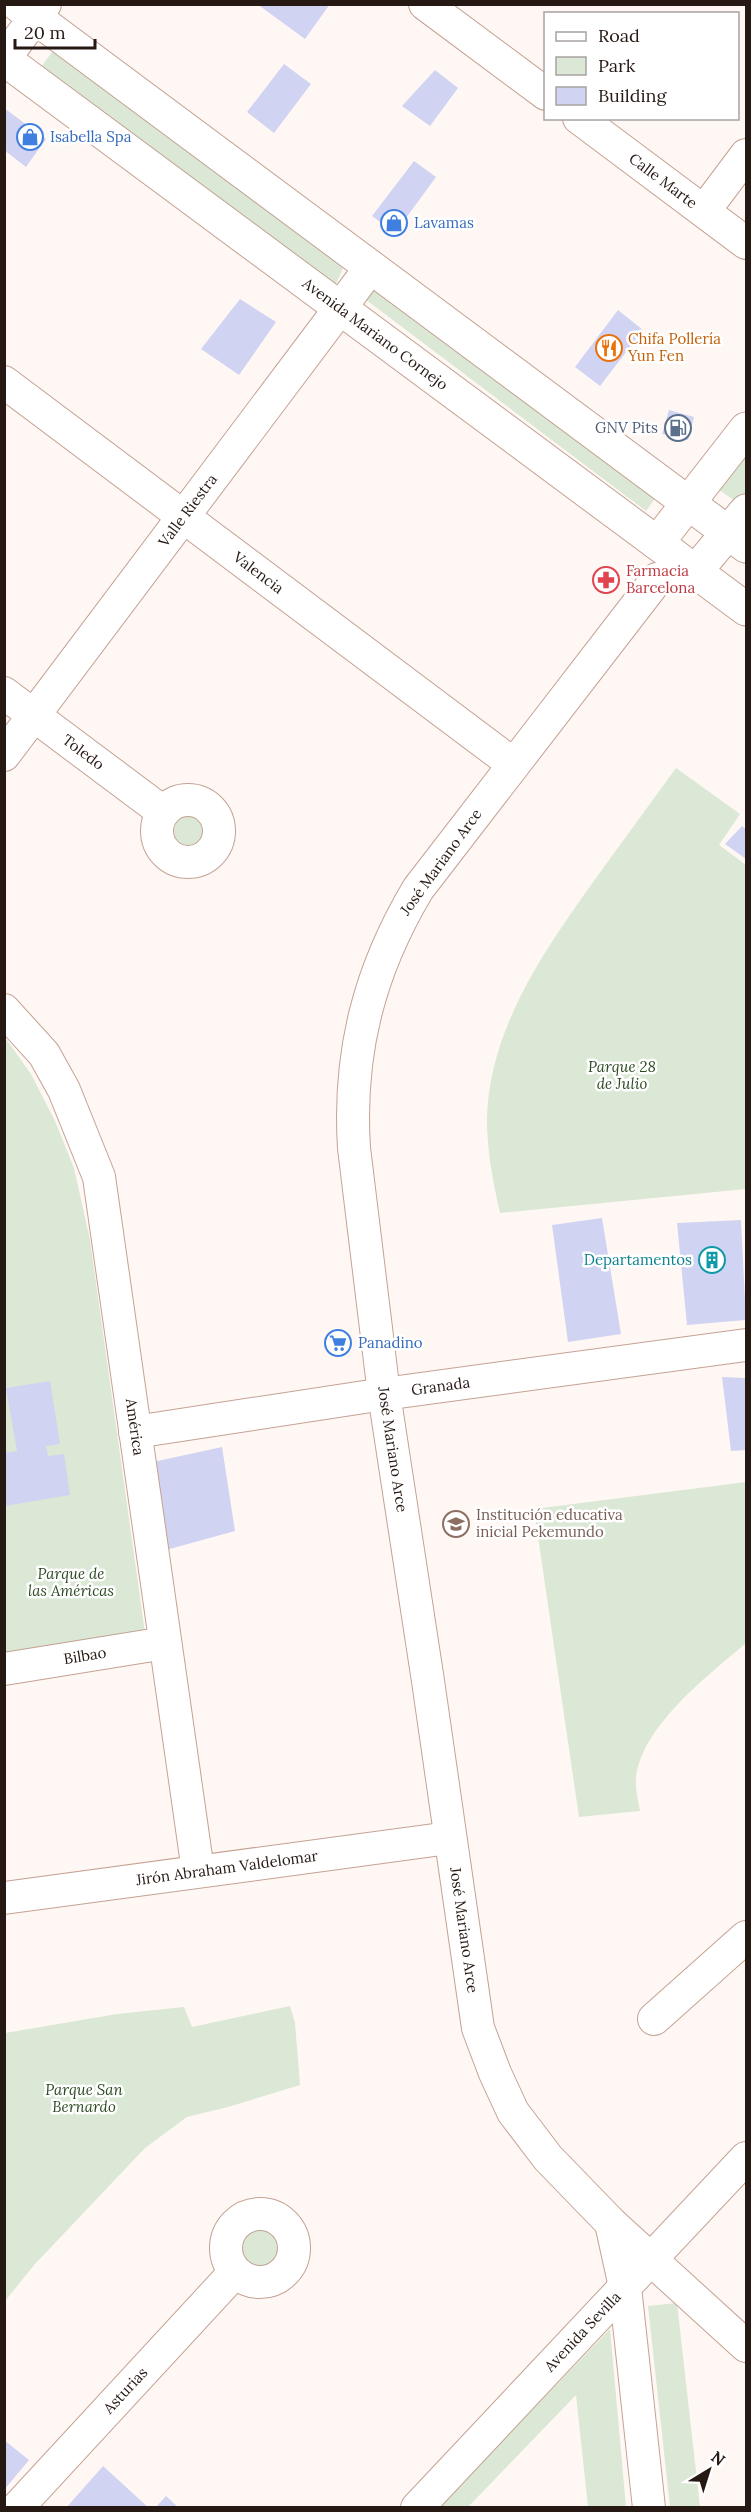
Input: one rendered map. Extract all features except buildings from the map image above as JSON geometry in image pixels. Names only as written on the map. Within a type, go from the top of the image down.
[{"type":"main road","points":[[32,9],[371,267],[688,502],[740,530],[695,572]]},
{"type":"main road","name":"Avenida Mariano Cornejo","points":[[4,59],[747,609]]},
{"type":"main road","points":[[657,543],[747,429]]},
{"type":"street","points":[[424,4],[544,93]]},
{"type":"street","points":[[4,59],[32,9]]},
{"type":"street","name":"Calle Marte","points":[[582,120],[747,243]]},
{"type":"street","points":[[704,211],[747,155]]},
{"type":"street","name":"Valle Riestra","points":[[4,755],[371,267]]},
{"type":"street","name":"Valencia","points":[[4,382],[513,764]]},
{"type":"street","points":[[657,543],[657,579],[695,572]]},
{"type":"street","name":"José Mariano Arce","points":[[657,579],[418,889],[396,925],[378,967],[364,1016],[352,1115],[384,1394],[478,2028],[513,2112],[548,2158],[611,2223],[747,2346]]},
{"type":"street","name":"Toledo","points":[[4,693],[163,812]]},
{"type":"street","name":"América","points":[[4,1010],[44,1054],[64,1090],[99,1177],[198,1871]]},
{"type":"street","name":"Granada","points":[[135,1432],[384,1394],[747,1345]]},
{"type":"street","name":"Bilbao","points":[[4,1669],[165,1643]]},
{"type":"street","name":"Jirón Abraham Valdelomar","points":[[4,1898],[449,1838]]},
{"type":"street","points":[[654,2019],[747,1937]]},
{"type":"street","name":"Avenida Sevilla","points":[[417,2508],[747,2158]]},
{"type":"street","points":[[611,2223],[625,2287],[649,2508]]},
{"type":"street","name":"Asturias","points":[[17,2508],[236,2272]]},
{"type":"green space","points":[[59,43],[348,257],[335,286],[41,67]]},
{"type":"green space","points":[[380,279],[662,489],[646,511],[365,299]]},
{"type":"green space","points":[[746,457],[746,504],[744,507],[719,490]]},
{"type":"green space","name":"Parque 28 de Julio","points":[[676,768],[740,814],[719,845],[746,865],[746,1189],[500,1213],[491,1166],[487,1119],[490,1084],[511,1017],[544,954]]},
{"type":"green space","points":[[189,816],[200,820],[204,831],[200,842],[189,846],[178,842],[174,831],[178,820]]},
{"type":"green space","name":"Parque de las Américas","points":[[4,1036],[31,1074],[55,1121],[74,1168],[90,1240],[145,1633],[4,1659]]},
{"type":"green space","points":[[746,1482],[746,1643],[679,1703],[651,1739],[641,1758],[636,1778],[640,1811],[579,1817],[534,1509]]},
{"type":"green space","name":"Parque San Bernardo","points":[[290,2006],[295,2023],[300,2085],[187,2117],[145,2148],[35,2264],[5,2301],[5,2033],[117,2014],[184,2007],[192,2027]]},
{"type":"green space","points":[[260,2227],[275,2233],[281,2248],[275,2263],[260,2269],[245,2263],[239,2248],[245,2233]]},
{"type":"green space","points":[[677,2303],[700,2507],[670,2507],[648,2306]]},
{"type":"green space","points":[[610,2329],[626,2507],[588,2507],[576,2395],[468,2507],[438,2508]]},
{"type":"place","name":"Isabella Spa","points":[[30,137]]},
{"type":"place","name":"Lavamas","points":[[394,223]]},
{"type":"place","name":"Chifa Pollería Yun Fen","points":[[609,348]]},
{"type":"place","name":"GNV Pits","points":[[678,428]]},
{"type":"place","name":"Farmacia Barcelona","points":[[606,580]]},
{"type":"place","name":"Departamentos","points":[[712,1260]]},
{"type":"place","name":"Panadino","points":[[338,1343]]},
{"type":"place","name":"Institución educativa inicial Pekemundo","points":[[456,1524]]}]
